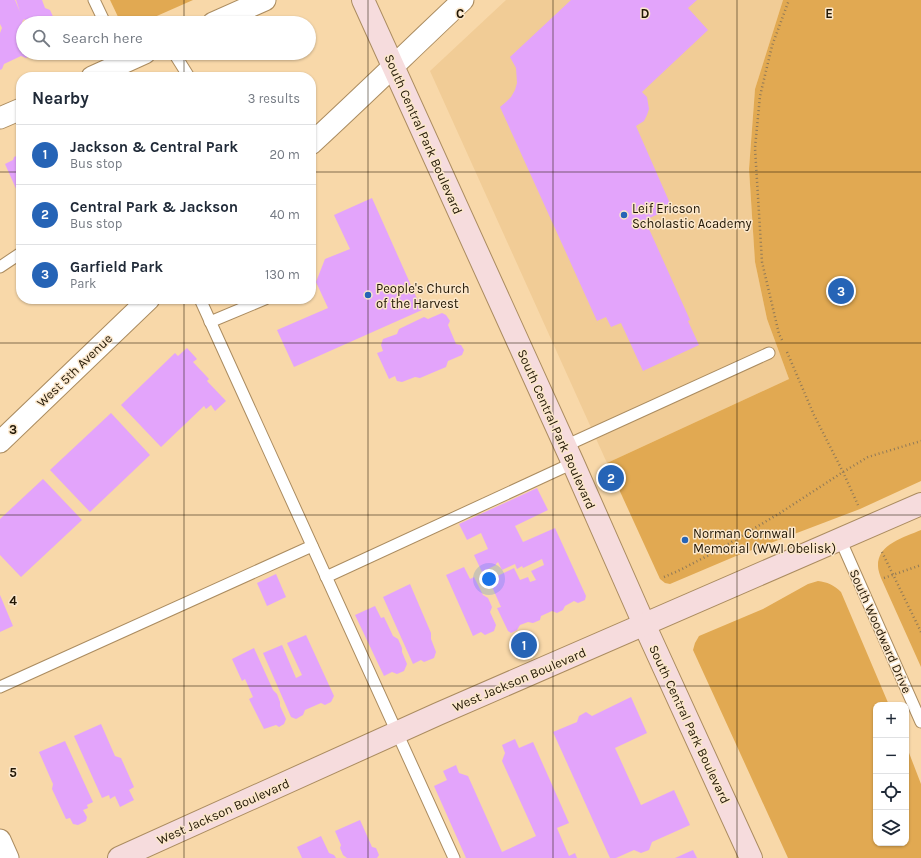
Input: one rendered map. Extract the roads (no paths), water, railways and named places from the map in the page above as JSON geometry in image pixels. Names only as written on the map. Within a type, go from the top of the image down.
[{"type":"street","points":[[229,16],[265,0]]},
{"type":"street","name":"South Central Park Boulevard","points":[[363,0],[569,454],[644,624],[752,858]]},
{"type":"street","points":[[316,139],[463,0]]},
{"type":"street","points":[[100,72],[118,60]]},
{"type":"street","points":[[0,118],[16,111]]},
{"type":"street","name":"West 5th Avenue","points":[[0,442],[144,304]]},
{"type":"street","name":"West Jackson Boulevard","points":[[119,858],[397,733],[921,504]]},
{"type":"street","points":[[0,840],[8,858]]},
{"type":"lane","points":[[94,0],[102,16]]},
{"type":"lane","points":[[178,60],[186,72]]},
{"type":"lane","points":[[0,267],[16,256]]},
{"type":"lane","points":[[202,304],[454,858]]},
{"type":"lane","points":[[210,322],[252,304]]},
{"type":"lane","points":[[326,577],[769,353]]},
{"type":"lane","name":"South Woodward Drive","points":[[840,539],[921,722]]},
{"type":"lane","points":[[0,687],[312,546]]},
{"type":"place","name":"Leif Ericson Scholastic Academy","points":[[624,215]]},
{"type":"place","name":"Garfield Park","points":[[841,291]]},
{"type":"place","name":"People's Church of the Harvest","points":[[368,295]]},
{"type":"place","name":"Central Park & Jackson","points":[[611,478]]},
{"type":"place","name":"Norman Cornwall Memorial (WWI Obelisk)","points":[[685,540]]},
{"type":"place","name":"Jackson & Central Park","points":[[524,645]]}]
